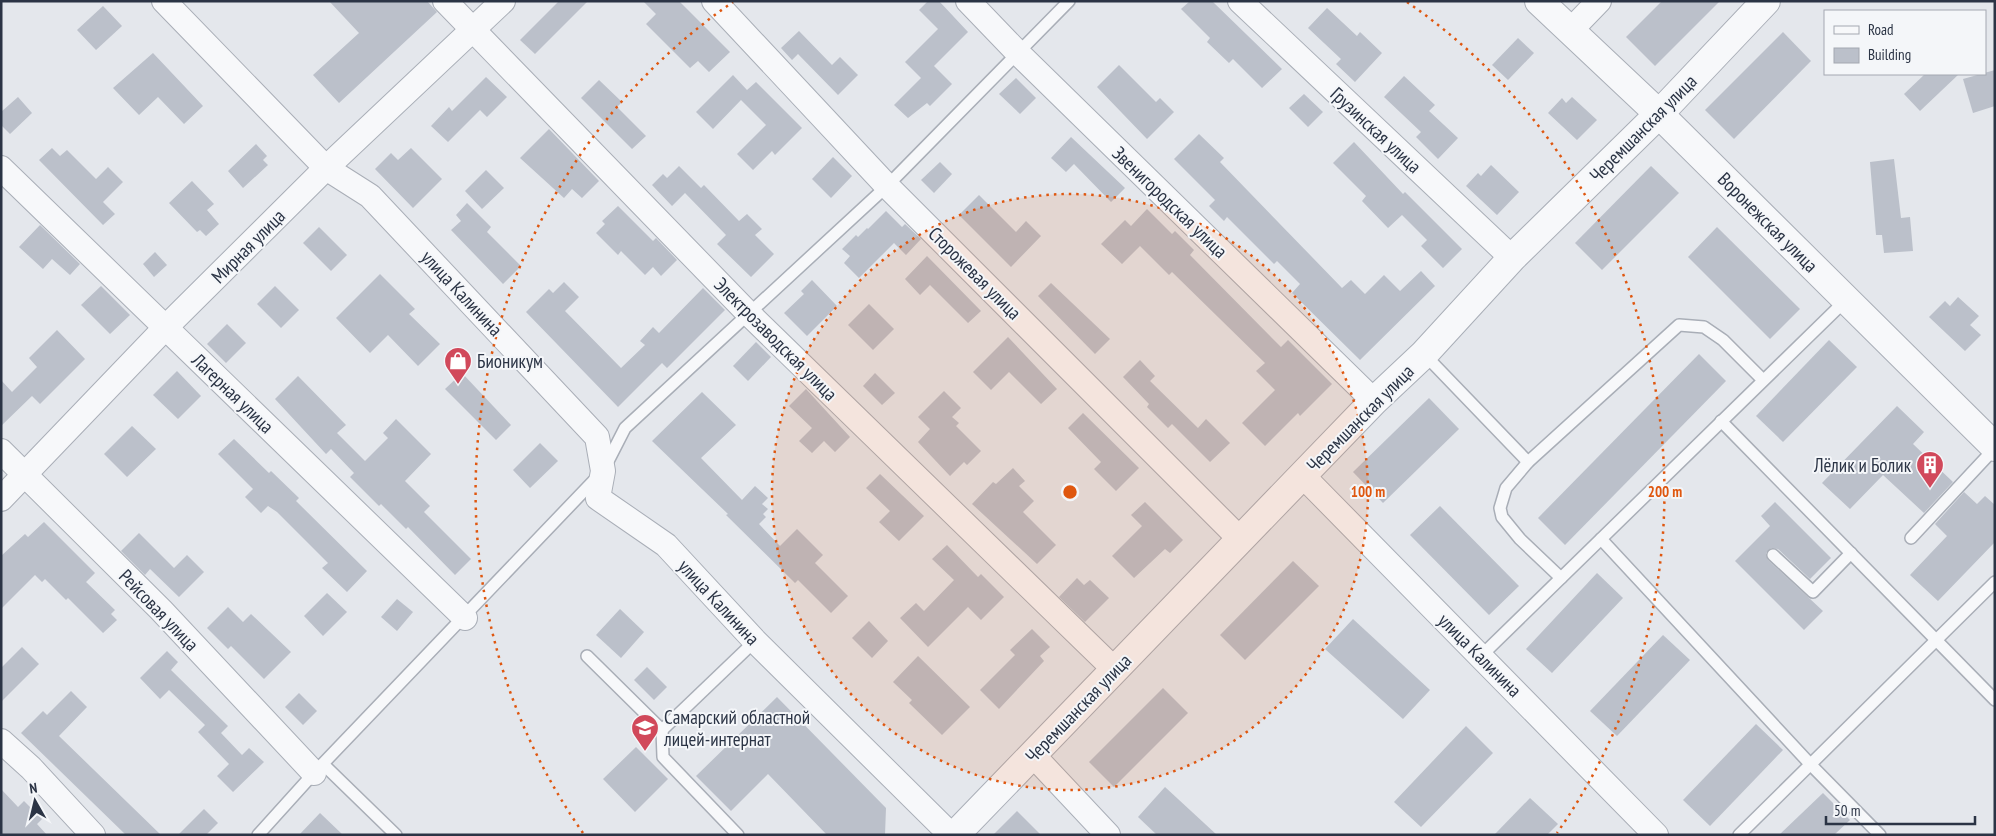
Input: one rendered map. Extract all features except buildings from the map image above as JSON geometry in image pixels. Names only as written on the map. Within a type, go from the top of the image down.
[{"type":"street","name":"улица Калинина","points":[[164,1],[326,168],[370,196],[597,436],[603,471],[598,498],[666,545],[755,641],[950,835]]},
{"type":"street","name":"Электрозаводская улица","points":[[445,1],[750,314],[1115,670]]},
{"type":"street","name":"Мирная улица","points":[[1,498],[165,328],[326,168],[503,1]]},
{"type":"street","name":"Сторожевая улица","points":[[714,1],[887,186],[1242,540]]},
{"type":"street","name":"Звенигородская улица","points":[[968,1],[1018,54],[1374,401]]},
{"type":"street","name":"Грузинская улица","points":[[1240,1],[1512,258]]},
{"type":"street","name":"Воронежская улица","points":[[1539,1],[1658,114],[1995,447]]},
{"type":"street","points":[[1570,31],[1599,1]]},
{"type":"street","name":"Черемшанская улица","points":[[954,835],[1242,540],[1374,401],[1424,354],[1512,258],[1658,114],[1766,1]]},
{"type":"street","name":"Лагерная улица","points":[[1,168],[465,618]]},
{"type":"street","name":"Рейсовая улица","points":[[1,451],[318,768]]},
{"type":"street","name":"улица Калинина","points":[[1303,476],[1656,835]]},
{"type":"street","points":[[1,741],[31,768],[93,835]]},
{"type":"street","points":[[1032,754],[1108,835]]},
{"type":"lane","points":[[258,835],[318,768],[465,618],[603,471],[625,428],[887,186],[1068,1]]},
{"type":"lane","points":[[1481,656],[1846,299]]},
{"type":"lane","points":[[1561,578],[1520,539],[1502,517],[1500,508],[1506,488],[1528,462],[1679,325],[1704,327],[1723,340],[1763,380]]},
{"type":"lane","points":[[1424,354],[1528,462]]},
{"type":"lane","points":[[1721,421],[1995,700]]},
{"type":"lane","points":[[1911,538],[1995,447]]},
{"type":"lane","points":[[1601,538],[1811,765],[1880,835]]},
{"type":"lane","points":[[1773,555],[1813,592],[1851,553]]},
{"type":"lane","points":[[1739,835],[1995,582]]},
{"type":"lane","points":[[662,730],[755,641]]},
{"type":"lane","points":[[587,656],[662,730],[662,757],[738,835]]},
{"type":"lane","points":[[318,768],[396,835]]},
{"type":"place","name":"Бионикум","points":[[458,385]]},
{"type":"place","name":"Лёлик и Болик","points":[[1930,489]]},
{"type":"place","name":"Самарский областной лицей-интернат","points":[[645,752]]}]
